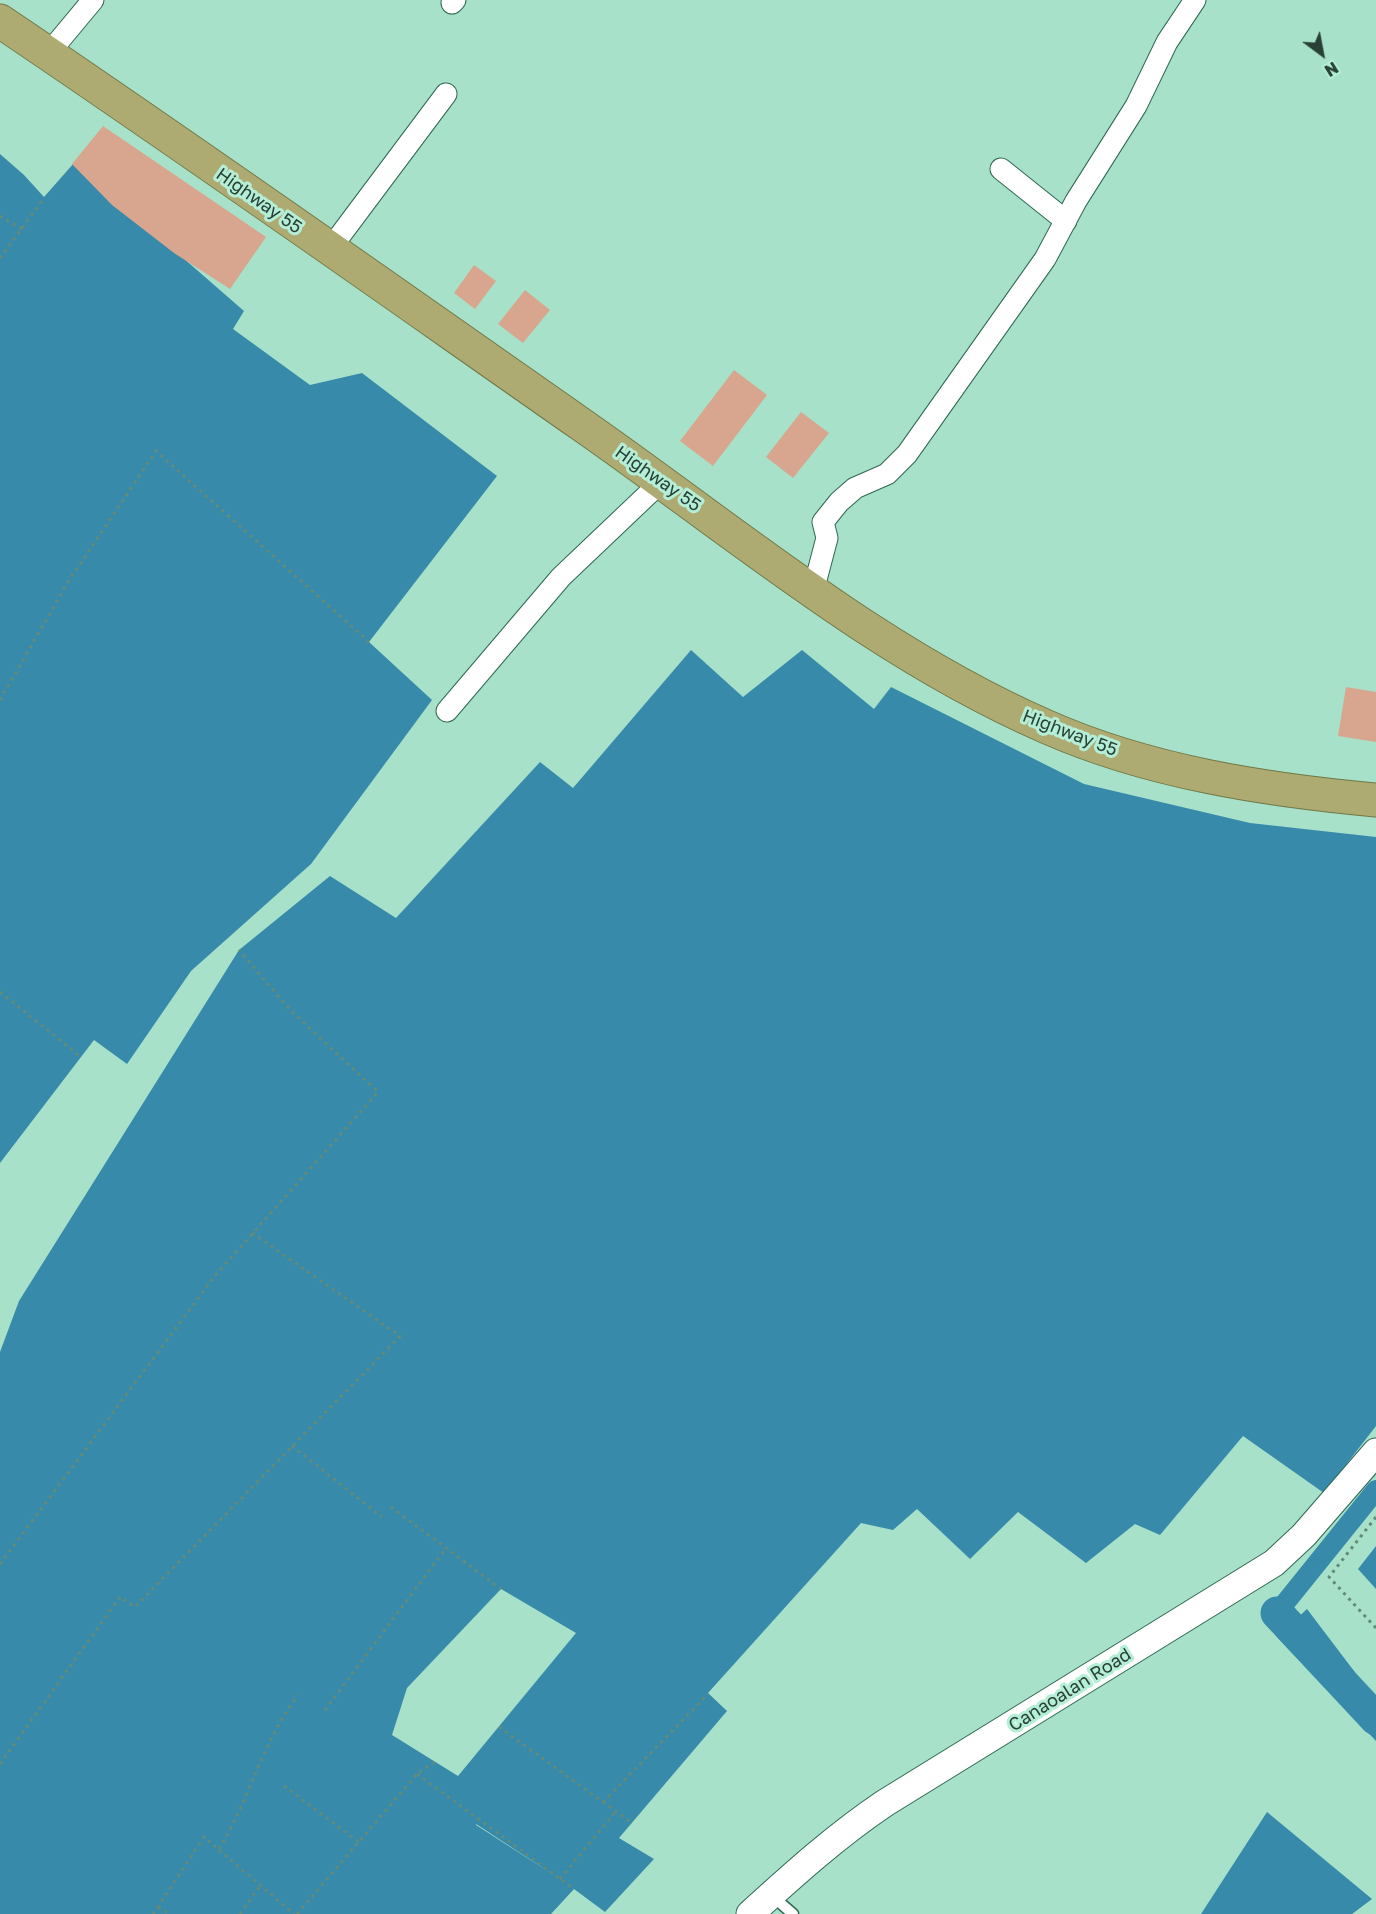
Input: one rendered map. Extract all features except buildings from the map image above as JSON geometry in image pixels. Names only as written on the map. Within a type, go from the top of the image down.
[{"type":"highway","name":"Highway 55","points":[[0,21],[662,481],[901,652],[1049,728],[1113,751],[1202,776],[1315,795],[1376,800]]},
{"type":"street","points":[[48,54],[93,0]]},
{"type":"street","points":[[813,591],[827,538],[823,522],[838,502],[855,488],[887,474],[907,454],[1045,259],[1076,201],[1136,106],[1167,42],[1195,0]]},
{"type":"street","points":[[330,249],[446,94]]},
{"type":"street","points":[[1001,169],[1066,221]]},
{"type":"street","points":[[447,711],[561,577],[662,481]]},
{"type":"street","name":"Canaoalan Road","points":[[750,1914],[810,1858],[865,1816],[1274,1563],[1304,1535],[1376,1452]]},
{"type":"lane","points":[[771,1895],[793,1914]]},
{"type":"path","points":[[0,258],[44,198]]},
{"type":"path","points":[[0,216],[22,228]]},
{"type":"path","points":[[0,700],[68,582],[156,451],[369,642]]},
{"type":"path","points":[[0,1564],[214,1277],[378,1092],[290,1010],[239,950]]},
{"type":"path","points":[[0,992],[81,1058]]},
{"type":"path","points":[[0,1764],[120,1597],[135,1607],[400,1336],[252,1233]]},
{"type":"path","points":[[292,1446],[382,1517]]},
{"type":"path","points":[[391,1507],[501,1589]]},
{"type":"path","points":[[1376,1517],[1329,1577],[1376,1628]]},
{"type":"path","points":[[325,1710],[447,1548]]},
{"type":"path","points":[[603,1802],[708,1694]]},
{"type":"path","points":[[219,1849],[237,1820],[283,1715],[298,1695]]},
{"type":"path","points":[[499,1727],[632,1823]]},
{"type":"path","points":[[153,1914],[204,1837],[295,1914],[417,1774],[434,1762]]},
{"type":"path","points":[[417,1774],[574,1889]]},
{"type":"path","points":[[284,1786],[358,1842]]},
{"type":"path","points":[[560,1879],[616,1811]]},
{"type":"path","points":[[240,1914],[260,1885]]},
{"type":"path","points":[[158,1907],[169,1914]]},
{"type":"water","points":[[0,154],[44,197],[74,163],[244,311],[233,329],[310,385],[362,373],[497,476],[369,642],[432,700],[311,864],[191,971],[127,1064],[94,1040],[0,1163]]},
{"type":"water","points":[[691,650],[743,697],[802,650],[874,709],[891,687],[1084,784],[1250,823],[1376,837],[1376,1426],[1324,1493],[1243,1436],[1160,1535],[1135,1524],[1086,1563],[1018,1512],[970,1559],[917,1509],[893,1530],[861,1523],[708,1693],[727,1711],[619,1838],[654,1859],[605,1912],[574,1889],[551,1914],[0,1914],[0,1352],[19,1301],[239,950],[330,876],[396,918],[540,762],[573,788]],"holes":[[[501,1589],[576,1633],[458,1776],[392,1735],[407,1688]],[[476,1824],[557,1877],[476,1825]]]},
{"type":"water","points":[[1376,1546],[1376,1589],[1358,1569]]},
{"type":"water","points":[[1307,1609],[1376,1700],[1376,1741],[1277,1637]]},
{"type":"water","points":[[1267,1812],[1372,1899],[1352,1914],[1201,1914]]},
{"type":"waterway","points":[[1277,1613],[1376,1490]]},
{"type":"waterway","points":[[1277,1613],[1376,1719]]}]
